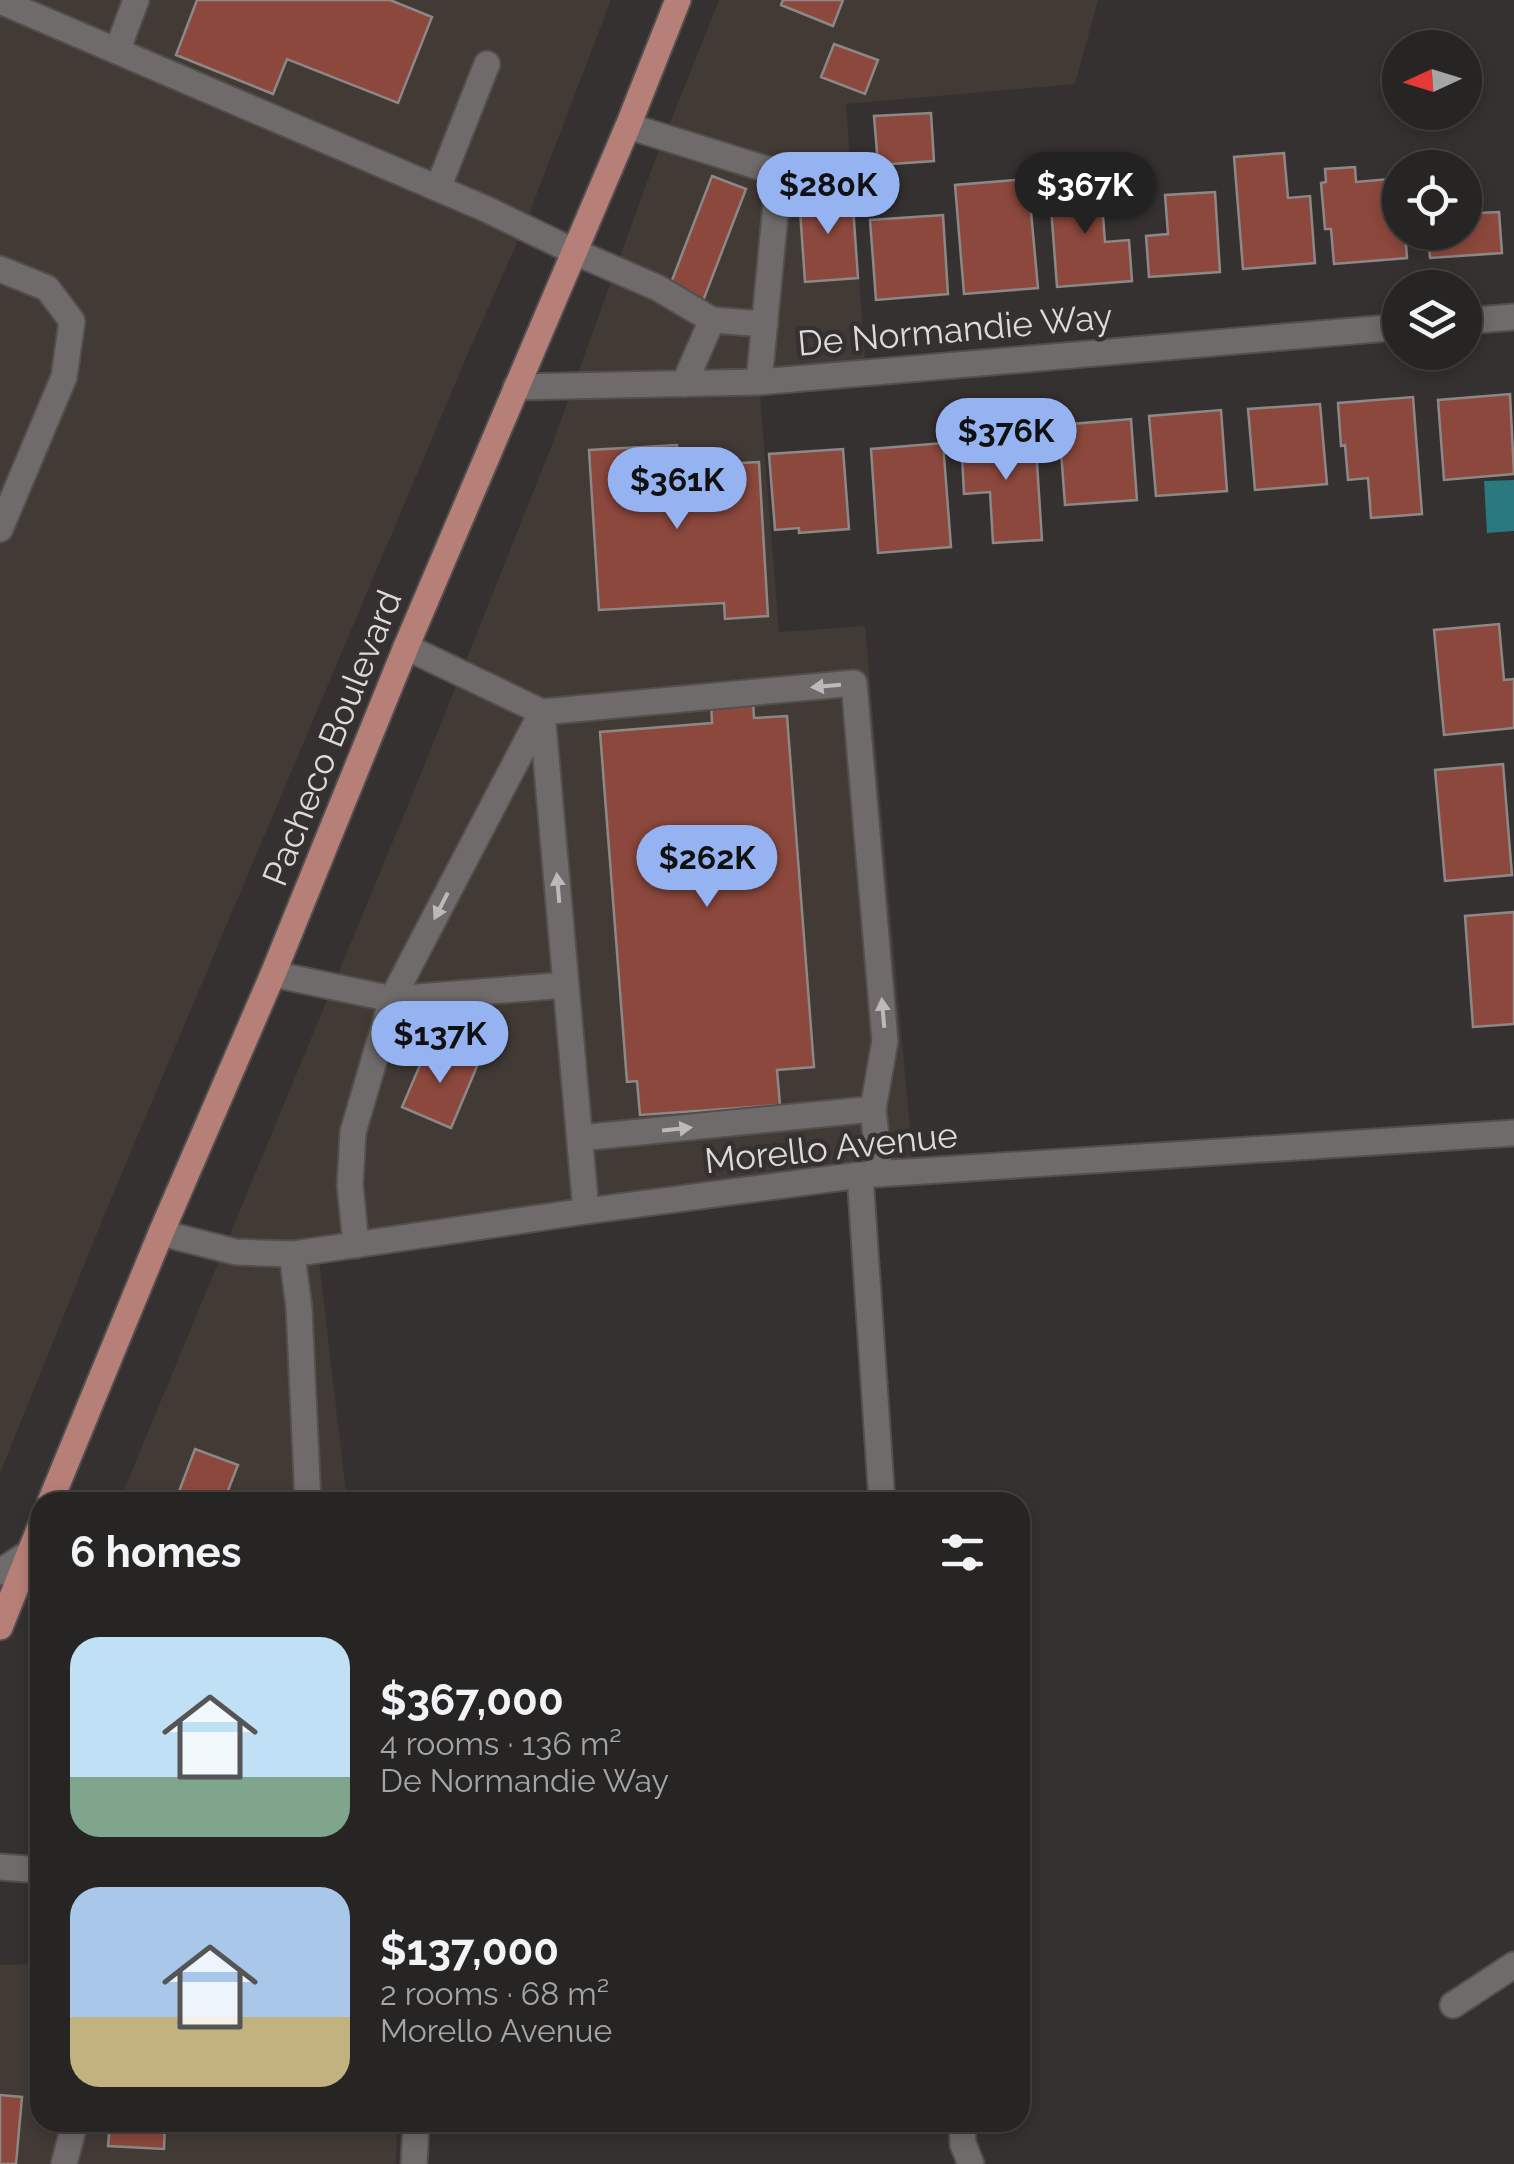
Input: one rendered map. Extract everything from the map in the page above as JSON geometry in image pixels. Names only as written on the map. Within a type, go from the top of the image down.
[{"type":"main road","name":"Pacheco Boulevard","points":[[54,1492],[628,126],[677,0]]},
{"type":"main road","points":[[0,1628],[30,1565]]},
{"type":"street","points":[[116,51],[136,0]]},
{"type":"street","points":[[0,1],[486,208],[658,288],[712,320],[765,324]]},
{"type":"street","points":[[438,188],[487,64]]},
{"type":"street","points":[[628,126],[780,173],[759,382]]},
{"type":"street","points":[[0,269],[47,288],[72,321],[64,377],[0,528]]},
{"type":"street","points":[[1482,320],[1514,317]]},
{"type":"street","points":[[684,384],[712,320]]},
{"type":"street","name":"De Normandie Way","points":[[516,386],[759,382],[1382,329]]},
{"type":"street","points":[[406,647],[542,712],[854,683],[886,1041],[873,1110],[870,1174],[882,1492]]},
{"type":"street","points":[[542,712],[586,1211]]},
{"type":"street","points":[[356,1246],[350,1186],[353,1132],[392,999],[542,712]]},
{"type":"street","points":[[273,974],[392,999],[566,985]]},
{"type":"street","points":[[580,1138],[873,1110]]},
{"type":"street","name":"Morello Avenue","points":[[161,1233],[236,1252],[292,1254],[870,1174],[1514,1133]]},
{"type":"street","points":[[292,1254],[299,1308],[308,1492]]},
{"type":"street","points":[[0,1572],[30,1557]]},
{"type":"street","points":[[0,1867],[30,1869]]},
{"type":"street","points":[[1453,2005],[1514,1965]]},
{"type":"street","points":[[64,2164],[72,2132]]},
{"type":"street","points":[[414,2164],[416,2132]]},
{"type":"street","points":[[962,2132],[971,2164]]},
{"type":"shaded area","points":[[0,0],[611,0],[524,227],[113,1194],[0,1473]]},
{"type":"shaded area","points":[[719,0],[1098,0],[1075,84],[846,104],[866,373],[759,383],[779,632],[865,626],[914,1173],[318,1251],[346,1492],[123,1492],[422,771],[553,442],[651,171]]},
{"type":"shaded area","points":[[30,1964],[30,2132],[397,2132],[396,2164],[0,2164],[0,1965]]},
{"type":"water","points":[[1514,480],[1514,531],[1487,533],[1484,481]]},
{"type":"building","points":[[197,0],[390,0],[432,17],[398,103],[287,59],[273,94],[176,55]]},
{"type":"building","points":[[783,0],[843,0],[833,26],[781,5]]},
{"type":"building","points":[[834,44],[878,60],[865,94],[821,77]]},
{"type":"building","points":[[931,113],[934,161],[878,165],[874,116]]},
{"type":"building","points":[[1284,153],[1288,198],[1310,196],[1315,263],[1243,269],[1234,157]]},
{"type":"building","points":[[1355,167],[1356,182],[1382,180],[1382,250],[1406,250],[1407,258],[1334,264],[1331,229],[1325,229],[1321,183],[1326,182],[1325,169]]},
{"type":"building","points":[[712,176],[746,189],[703,301],[669,288]]},
{"type":"building","points":[[1100,177],[1105,242],[1129,240],[1132,281],[1057,287],[1049,181]]},
{"type":"building","points":[[1028,179],[1038,288],[964,294],[955,185]]},
{"type":"building","points":[[852,192],[858,278],[805,282],[799,196]]},
{"type":"building","points":[[1215,192],[1220,272],[1149,277],[1146,236],[1168,234],[1165,195]]},
{"type":"building","points":[[1499,212],[1502,253],[1430,258],[1429,250],[1482,250],[1482,213]]},
{"type":"building","points":[[943,215],[948,294],[876,300],[870,220]]},
{"type":"building","points":[[1510,394],[1514,474],[1444,480],[1438,400]]},
{"type":"building","points":[[1413,397],[1422,514],[1371,518],[1368,478],[1348,480],[1338,403]]},
{"type":"building","points":[[1320,404],[1327,484],[1255,490],[1248,409]]},
{"type":"building","points":[[1221,410],[1227,491],[1156,496],[1149,416]]},
{"type":"building","points":[[1131,419],[1137,500],[1065,505],[1059,425]]},
{"type":"building","points":[[1035,432],[1042,540],[993,543],[990,492],[964,494],[961,437]]},
{"type":"building","points":[[943,443],[951,547],[878,553],[871,449]]},
{"type":"building","points":[[677,445],[679,466],[759,462],[768,616],[725,619],[724,603],[599,610],[589,450]]},
{"type":"building","points":[[843,449],[849,529],[799,533],[799,528],[775,530],[769,454]]},
{"type":"building","points":[[1499,624],[1504,680],[1514,679],[1514,728],[1444,735],[1434,630]]},
{"type":"building","points":[[753,701],[754,718],[787,716],[814,1067],[777,1070],[780,1105],[640,1115],[637,1081],[627,1082],[600,732],[712,723],[711,703]]},
{"type":"building","points":[[1503,764],[1512,875],[1445,881],[1435,770]]},
{"type":"building","points":[[1514,912],[1514,1024],[1473,1027],[1465,916]]},
{"type":"building","points":[[429,1044],[478,1064],[451,1128],[402,1107]]},
{"type":"building","points":[[195,1449],[238,1465],[227,1492],[179,1492]]},
{"type":"building","points":[[0,2095],[22,2097],[16,2164],[0,2164]]},
{"type":"building","points":[[109,2132],[165,2132],[164,2149],[108,2146]]}]
